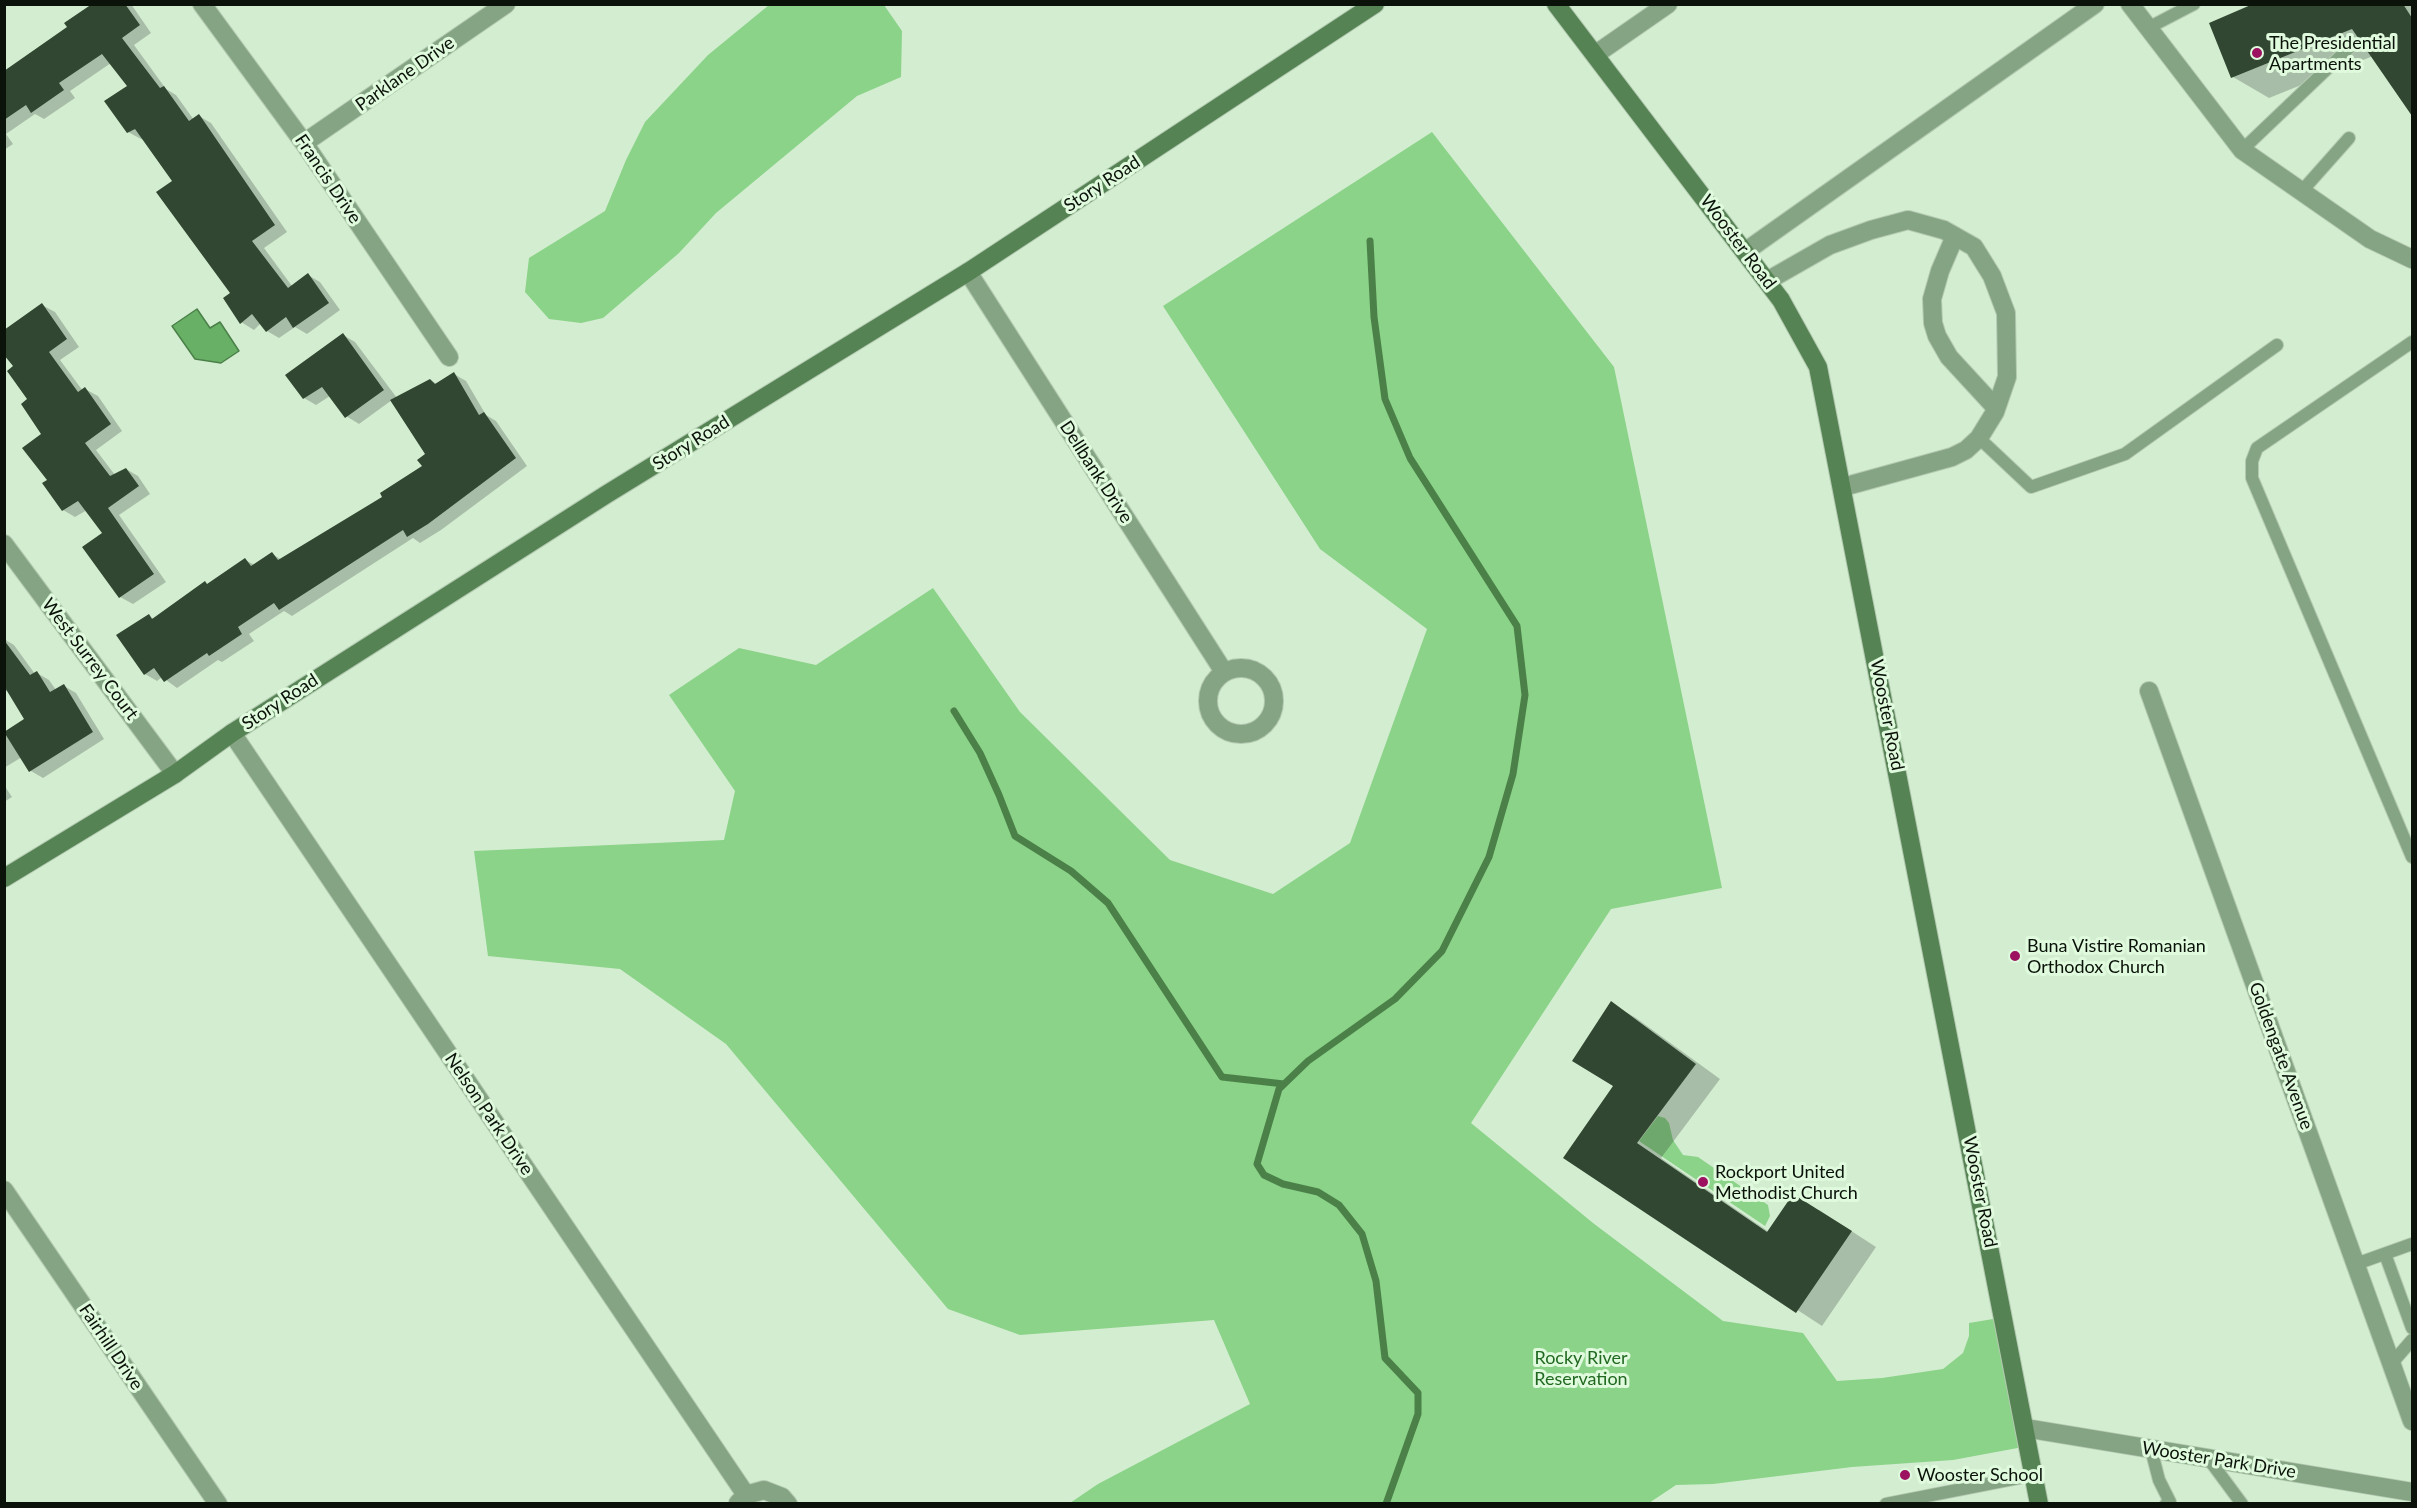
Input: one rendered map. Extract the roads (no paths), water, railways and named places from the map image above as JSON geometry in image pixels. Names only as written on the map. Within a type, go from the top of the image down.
[{"type":"street","name":"Francis Drive","points":[[202,4],[304,143],[449,357]]},
{"type":"street","name":"Parklane Drive","points":[[304,143],[506,4]]},
{"type":"street","name":"Story Road","points":[[4,878],[175,774],[232,734],[607,494],[968,272],[1375,4]]},
{"type":"street","name":"Wooster Road","points":[[1556,4],[1746,251],[1781,300],[1818,367],[1844,487],[2039,1503]]},
{"type":"street","points":[[1596,54],[1668,4]]},
{"type":"street","points":[[1746,251],[2095,4]]},
{"type":"street","points":[[2130,4],[2242,150],[2370,239],[2412,259]]},
{"type":"street","points":[[1767,281],[1830,246],[1871,230],[1908,220],[1955,236],[1974,247],[1992,276],[2006,313],[2007,377],[1996,408],[1979,438],[1966,450],[1952,457],[1844,487]]},
{"type":"street","points":[[1955,236],[1940,271],[1932,299],[1933,323],[1937,336],[1949,357],[1996,408]]},
{"type":"street","name":"Dellbank Drive","points":[[968,272],[1224,672]]},
{"type":"street","name":"West Surrey Court","points":[[4,544],[175,774]]},
{"type":"street","name":"Goldengate Avenue","points":[[2149,690],[2412,1421]]},
{"type":"street","name":"Nelson Park Drive","points":[[232,734],[742,1499]]},
{"type":"street","name":"Fairhill Drive","points":[[4,1190],[218,1503]]},
{"type":"street","name":"Wooster Park Drive","points":[[2025,1428],[2412,1492]]},
{"type":"street","points":[[742,1499],[764,1490],[782,1497],[788,1503]]},
{"type":"lane","points":[[2148,28],[2194,4]]},
{"type":"lane","points":[[2242,150],[2348,49]]},
{"type":"lane","points":[[2301,192],[2349,138]]},
{"type":"lane","points":[[2412,342],[2257,448],[2252,461],[2252,478],[2412,856]]},
{"type":"lane","points":[[1979,438],[2031,487],[2125,454],[2277,345]]},
{"type":"lane","points":[[2356,1264],[2412,1244]]},
{"type":"lane","points":[[2385,1254],[2412,1328]]},
{"type":"lane","points":[[2391,1363],[2412,1340]]},
{"type":"lane","points":[[2151,1449],[2159,1480],[2169,1503]]},
{"type":"lane","points":[[2208,1458],[2242,1503]]},
{"type":"lane","points":[[1886,1503],[2034,1474]]},
{"type":"waterway","points":[[1370,241],[1374,317],[1385,399],[1410,458],[1517,626],[1525,695],[1513,774],[1489,857],[1442,951],[1395,999],[1308,1061],[1279,1089],[1257,1164],[1264,1175],[1283,1184],[1318,1192],[1339,1205],[1362,1234],[1376,1281],[1385,1358],[1418,1393],[1418,1414],[1386,1504]]},
{"type":"waterway","points":[[954,711],[980,753],[1015,836],[1071,871],[1108,903],[1222,1077],[1284,1084]]},
{"type":"place","name":"The Presidential Apartments","points":[[2257,53]]},
{"type":"place","name":"Buna Vistire Romanian Orthodox Church","points":[[2015,956]]},
{"type":"place","name":"Rockport United Methodist Church","points":[[1703,1182]]},
{"type":"place","name":"Wooster School","points":[[1905,1475]]},
{"type":"park label","name":"Rocky River Reservation","points":[[1581,1368]]}]
